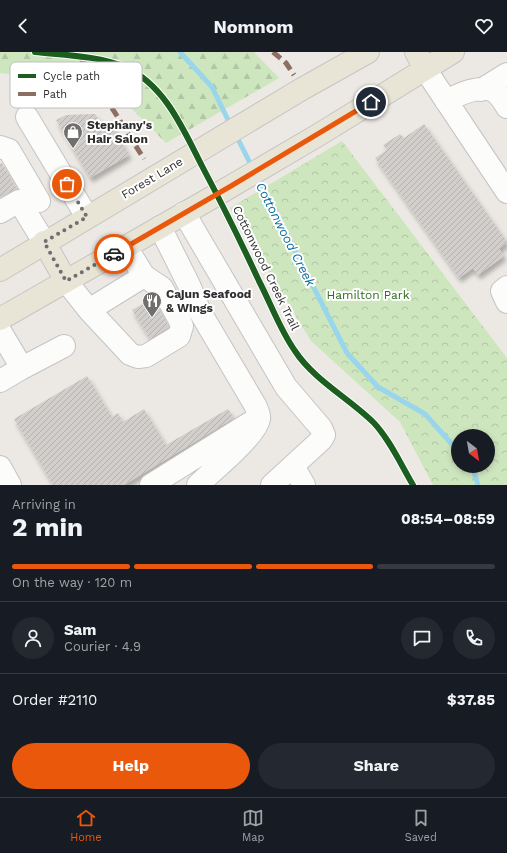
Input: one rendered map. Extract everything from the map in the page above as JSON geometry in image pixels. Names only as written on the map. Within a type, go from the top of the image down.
[{"type":"main road","name":"Forest Lane","points":[[0,270],[44,242],[293,94],[368,52]]},
{"type":"main road","points":[[0,319],[160,228],[320,134],[421,60],[453,52]]},
{"type":"main road","points":[[44,242],[66,281]]},
{"type":"lane","points":[[421,60],[446,101],[507,192]]},
{"type":"lane","points":[[481,90],[507,74]]},
{"type":"lane","points":[[446,101],[469,90],[488,89],[496,92],[504,104]]},
{"type":"lane","points":[[27,117],[87,217]]},
{"type":"lane","points":[[0,147],[9,150],[32,206],[44,242]]},
{"type":"lane","points":[[32,206],[67,184]]},
{"type":"lane","points":[[0,212],[19,200],[32,206]]},
{"type":"lane","points":[[184,214],[286,387],[321,428],[324,435],[321,440],[272,485]]},
{"type":"lane","points":[[160,228],[189,285],[200,312],[255,405],[260,417],[257,426],[240,445],[198,485]]},
{"type":"lane","points":[[66,281],[89,310],[130,354],[138,357],[146,356],[179,336],[182,326],[162,288],[144,276],[126,247]]},
{"type":"lane","points":[[89,310],[144,276]]},
{"type":"lane","points":[[507,287],[502,291],[507,302]]},
{"type":"lane","points":[[0,331],[22,368]]},
{"type":"lane","points":[[0,382],[22,368],[64,346]]},
{"type":"lane","points":[[151,485],[260,417]]},
{"type":"lane","points":[[293,466],[304,485]]},
{"type":"lane","points":[[0,467],[10,485]]},
{"type":"green space","points":[[0,52],[254,52],[279,78],[166,143],[131,108],[142,108],[142,62],[10,62],[10,74],[0,73]]},
{"type":"green space","name":"Hamilton Park","points":[[342,141],[507,358],[507,485],[433,485],[400,422],[311,341],[230,208]]},
{"type":"building","points":[[95,114],[103,127],[111,123],[129,155],[90,178],[56,120],[66,115]]},
{"type":"building","points":[[424,124],[507,242],[499,249],[504,256],[478,275],[473,268],[459,278],[375,158],[387,150],[383,145],[400,134],[404,138]]},
{"type":"building","points":[[2,163],[17,189],[0,198],[0,164]]},
{"type":"building","name":"Cajun Seafood & Wings","points":[[153,298],[169,327],[150,339],[132,310]]},
{"type":"building","points":[[87,376],[112,417],[118,413],[123,422],[144,409],[166,445],[228,409],[234,418],[124,485],[53,485],[14,419]]},
{"type":"waterway","name":"Cottonwood Creek","points":[[180,52],[212,87],[231,126]]},
{"type":"waterway","name":"Cottonwood Creek","points":[[236,135],[252,167]]},
{"type":"waterway","name":"Cottonwood Creek","points":[[257,176],[347,353],[378,387],[425,414],[451,443]]},
{"type":"waterway","name":"Cottonwood Creek","points":[[474,473],[478,485]]},
{"type":"marked path","points":[[273,52],[286,63],[294,75]]},
{"type":"marked path","points":[[80,57],[83,62]]},
{"type":"marked path","points":[[112,108],[144,159]]},
{"type":"cycle path","name":"Cottonwood Creek Trail","points":[[35,52],[81,56],[111,62]]},
{"type":"cycle path","name":"Cottonwood Creek Trail","points":[[142,78],[162,96],[188,137],[280,326],[295,351],[312,371],[374,423],[390,445],[413,485]]},
{"type":"way so far","points":[[67,184],[87,217],[44,242],[66,281],[114,254]]},
{"type":"place","name":"Stephany's Hair Salon","points":[[73,149]]},
{"type":"place","name":"Cajun Seafood & Wings","points":[[152,318]]},
{"type":"route","points":[[114,254],[320,134],[371,102]]}]
